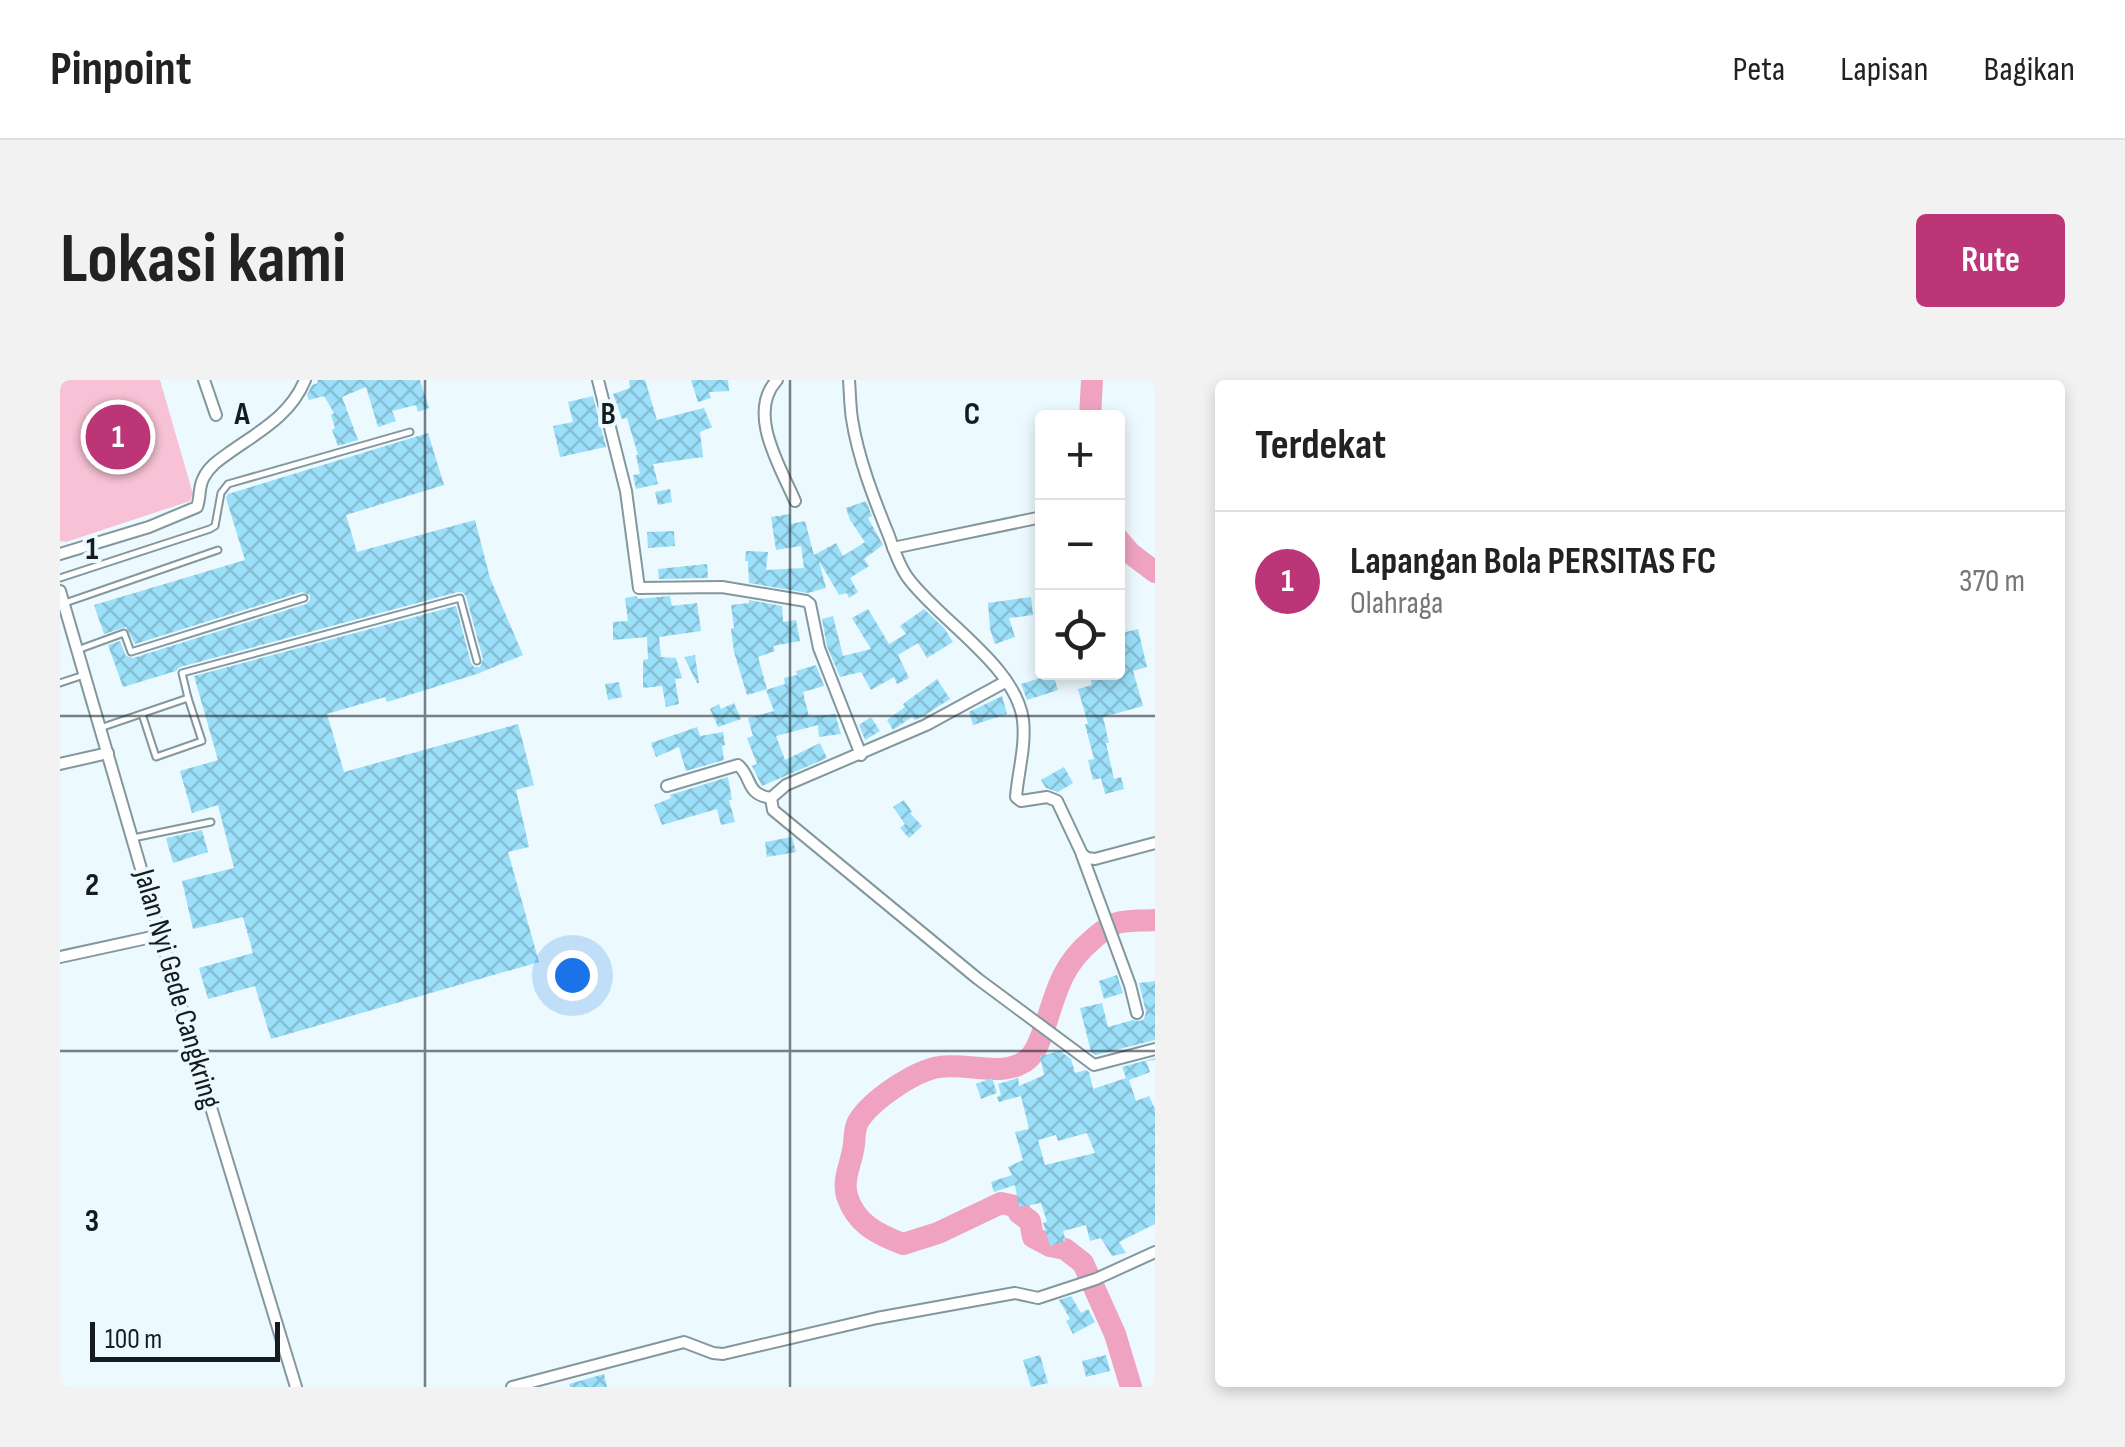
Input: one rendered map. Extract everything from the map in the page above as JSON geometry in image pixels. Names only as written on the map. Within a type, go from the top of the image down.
[{"type":"street","points":[[204,380],[216,415]]},
{"type":"street","points":[[60,554],[149,528],[197,506],[205,473],[286,412],[305,380]]},
{"type":"street","points":[[598,380],[626,491],[640,588],[722,587],[810,604],[819,648],[861,754]]},
{"type":"street","points":[[777,380],[766,396],[765,418],[770,444],[795,502]]},
{"type":"street","points":[[848,380],[854,431],[893,548],[907,577],[992,664],[1016,698],[1023,718],[1022,764],[1016,797],[1021,802],[1047,797],[1057,801],[1082,854],[1138,1013]]},
{"type":"street","points":[[893,548],[1035,518]]},
{"type":"street","name":"Jalan Nyi Gede Cangkring","points":[[62,597],[296,1387]]},
{"type":"street","points":[[1005,682],[940,718],[786,785],[771,798],[773,810],[978,979],[1094,1066],[1155,1049]]},
{"type":"street","points":[[60,764],[108,752]]},
{"type":"street","points":[[667,786],[738,765],[753,790],[771,798]]},
{"type":"street","points":[[1082,854],[1095,859],[1155,842]]},
{"type":"street","points":[[60,957],[162,935]]},
{"type":"street","points":[[512,1387],[684,1342],[723,1354],[877,1318],[1015,1293],[1038,1298],[1096,1279],[1155,1252]]},
{"type":"lane","points":[[60,578],[210,529],[215,526],[222,493],[228,484],[410,432]]},
{"type":"lane","points":[[62,597],[218,550]]},
{"type":"lane","points":[[77,650],[124,633],[131,652],[304,598]]},
{"type":"lane","points":[[142,714],[156,756],[202,742],[182,673],[460,598],[477,661]]},
{"type":"lane","points":[[60,683],[84,675]]},
{"type":"lane","points":[[100,728],[188,698]]},
{"type":"lane","points":[[133,838],[211,822]]},
{"type":"shaded area","points":[[60,380],[160,380],[193,494],[190,501],[60,541]]},
{"type":"building","points":[[317,380],[420,380],[429,408],[418,412],[416,405],[392,411],[396,421],[378,427],[366,387],[342,397],[358,440],[338,446],[332,430],[334,413],[324,396],[309,400],[307,395]]},
{"type":"building","points":[[629,380],[645,380],[657,420],[704,408],[712,427],[700,432],[703,457],[653,464],[658,484],[636,489],[633,475],[640,474],[638,455],[627,418],[622,419],[613,394],[630,388]]},
{"type":"building","points":[[691,380],[728,380],[729,391],[709,392],[711,398],[698,402]]},
{"type":"building","points":[[593,396],[606,447],[560,457],[553,426],[573,422],[568,402]]},
{"type":"building","points":[[428,433],[444,485],[346,515],[357,552],[475,520],[490,578],[523,655],[387,702],[385,697],[327,714],[344,772],[518,724],[534,785],[516,790],[529,847],[508,852],[539,962],[271,1039],[255,986],[208,999],[199,968],[253,953],[243,917],[193,929],[182,881],[234,868],[218,805],[192,813],[180,771],[218,760],[194,676],[456,606],[471,663],[480,667],[483,659],[466,596],[458,592],[180,667],[123,687],[108,645],[120,641],[126,656],[133,658],[306,604],[310,595],[302,592],[135,644],[126,627],[104,634],[94,605],[245,560],[228,494]]},
{"type":"building","points":[[670,489],[672,502],[658,505],[655,492]]},
{"type":"building","points":[[866,501],[872,516],[868,518],[883,545],[864,559],[869,566],[850,578],[858,592],[849,598],[847,593],[839,595],[819,561],[826,588],[808,593],[749,583],[746,551],[768,552],[766,570],[804,568],[801,546],[776,550],[771,517],[790,514],[791,524],[805,521],[814,555],[836,543],[843,556],[865,542],[846,508]]},
{"type":"building","points":[[674,531],[675,546],[648,548],[647,532]]},
{"type":"building","points":[[707,564],[708,578],[659,579],[658,569]]},
{"type":"building","points":[[670,596],[672,606],[697,603],[701,631],[659,637],[661,657],[676,658],[682,678],[675,679],[679,704],[666,707],[662,686],[643,688],[647,637],[613,640],[613,622],[628,621],[625,598]]},
{"type":"building","points":[[1031,597],[1033,615],[1009,618],[1015,637],[995,644],[988,603]]},
{"type":"building","points":[[749,600],[782,606],[783,622],[796,620],[800,641],[773,646],[775,651],[758,657],[767,689],[747,695],[734,652],[731,605]]},
{"type":"building","points":[[868,609],[889,644],[906,634],[900,626],[924,609],[953,642],[927,658],[918,643],[898,655],[909,678],[897,684],[894,677],[871,690],[861,672],[840,677],[827,646],[822,619],[833,616],[843,656],[871,649],[852,618]]},
{"type":"building","points":[[1138,629],[1147,667],[1133,671],[1143,706],[1103,717],[1114,779],[1121,777],[1124,789],[1105,794],[1101,778],[1093,780],[1088,760],[1094,759],[1078,689],[1092,685],[1091,680],[1125,680],[1125,632]]},
{"type":"building","points":[[695,655],[699,683],[684,657]]},
{"type":"building","points":[[816,665],[824,686],[803,692],[809,717],[835,714],[841,734],[819,737],[818,725],[776,736],[785,760],[820,743],[827,758],[762,786],[752,766],[757,764],[747,738],[753,736],[748,718],[774,711],[766,690],[785,684],[784,678],[797,675],[796,671]]},
{"type":"building","points":[[937,679],[950,699],[893,730],[887,720]]},
{"type":"building","points":[[1055,680],[1058,690],[1027,700],[1021,684]]},
{"type":"building","points":[[619,682],[622,697],[608,700],[605,684]]},
{"type":"building","points":[[1002,696],[1007,714],[973,725],[969,712]]},
{"type":"building","points":[[734,703],[741,719],[718,727],[710,709]]},
{"type":"building","points":[[871,717],[880,731],[865,740],[859,725]]},
{"type":"building","points":[[697,727],[700,736],[723,732],[724,760],[686,771],[679,747],[656,757],[651,743]]},
{"type":"building","points":[[1064,767],[1073,783],[1058,792],[1046,788],[1041,780]]},
{"type":"building","points":[[728,777],[735,822],[721,825],[717,809],[662,825],[654,805],[671,798],[670,795]]},
{"type":"building","points":[[904,800],[922,826],[909,838],[900,828],[905,824],[893,807]]},
{"type":"building","points":[[202,830],[208,852],[173,863],[166,838]]},
{"type":"building","points":[[792,837],[796,852],[767,857],[765,842]]},
{"type":"building","points":[[1117,975],[1123,993],[1104,999],[1099,981]]},
{"type":"building","points":[[1155,981],[1155,1040],[1096,1055],[1091,1052],[1080,1008],[1102,1003],[1108,1027],[1140,1021],[1146,1012],[1139,983]]},
{"type":"building","points":[[1060,1051],[1071,1059],[1075,1073],[1089,1072],[1093,1089],[1126,1078],[1122,1067],[1155,1058],[1146,1061],[1150,1072],[1129,1080],[1136,1101],[1149,1096],[1155,1109],[1155,1224],[1119,1242],[1126,1253],[1112,1256],[1101,1238],[1090,1241],[1086,1225],[1063,1231],[1066,1241],[1050,1246],[1041,1203],[1019,1207],[1015,1185],[994,1192],[991,1182],[1012,1175],[1008,1167],[1023,1160],[1015,1132],[1029,1129],[1021,1096],[999,1102],[998,1084],[1018,1078],[1019,1086],[1044,1075],[1040,1056]],"holes":[[[1087,1133],[1095,1153],[1045,1165],[1038,1140],[1056,1135],[1058,1141]]]},
{"type":"building","points":[[992,1078],[997,1093],[981,1099],[976,1084]]},
{"type":"building","points":[[1071,1296],[1081,1313],[1088,1309],[1095,1322],[1073,1334],[1059,1300]]},
{"type":"building","points":[[1040,1355],[1048,1383],[1031,1387],[1023,1360]]},
{"type":"building","points":[[1106,1355],[1110,1371],[1086,1377],[1082,1361]]},
{"type":"building","points":[[604,1374],[607,1387],[569,1384]]},
{"type":"waterway","points":[[1090,410],[1092,380]]},
{"type":"waterway","points":[[1125,547],[1155,572]]},
{"type":"waterway","points":[[1131,1387],[1115,1334],[1083,1263],[1065,1249],[1033,1237],[1030,1221],[1019,1213],[1019,1207],[1001,1203],[938,1233],[903,1244],[862,1221],[851,1206],[846,1183],[857,1125],[882,1096],[917,1074],[939,1067],[997,1069],[1028,1059],[1038,1044],[1062,979],[1082,949],[1113,924],[1155,920]]},
{"type":"place","name":"Lapangan Bola PERSITAS FC","points":[[118,437]]}]
